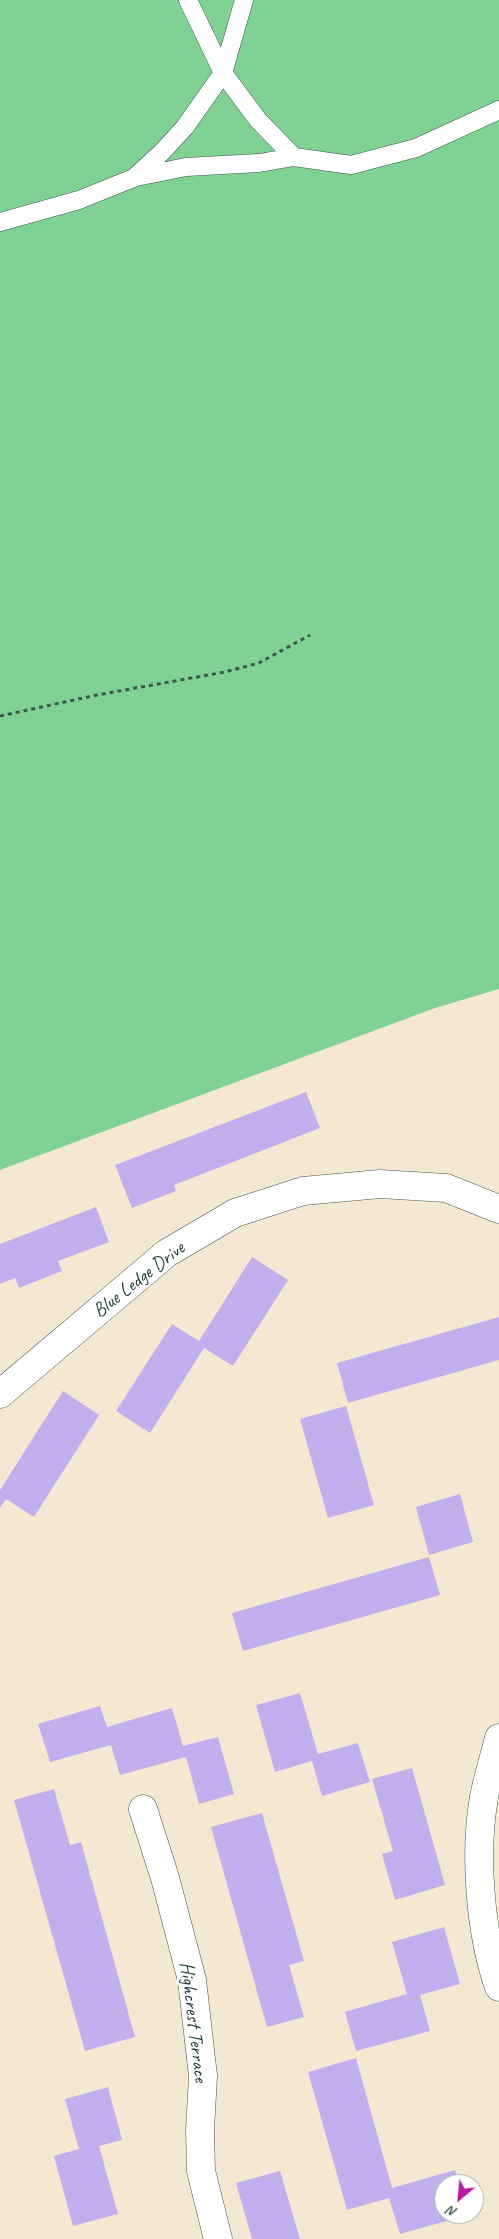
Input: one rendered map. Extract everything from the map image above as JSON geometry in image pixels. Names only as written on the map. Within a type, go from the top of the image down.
[{"type":"street","name":"Blue Ledge Drive","points":[[0,1394],[167,1253],[235,1213],[303,1191],[380,1184],[446,1188],[499,1210]]},
{"type":"street","points":[[499,1738],[484,1797],[478,1852],[483,1913],[499,1987]]},
{"type":"street","name":"Highcrest Terrace","points":[[143,1809],[165,1878],[192,1980],[203,2076],[200,2130],[201,2171],[218,2239]]},
{"type":"lane","points":[[188,0],[223,73],[258,120],[294,157]]},
{"type":"lane","points":[[136,177],[185,127],[223,73],[244,0]]},
{"type":"lane","points":[[0,222],[79,200],[136,177],[186,167],[259,163],[294,157],[351,165],[416,148],[499,110]]},
{"type":"path","points":[[0,716],[97,695],[225,672],[259,662],[310,635]]},
{"type":"green space","points":[[0,0],[499,0],[499,989],[435,1008],[0,1170]]},
{"type":"building","points":[[306,1092],[320,1128],[174,1185],[176,1191],[132,1208],[115,1165]]},
{"type":"building","points":[[96,1207],[109,1242],[58,1261],[62,1271],[19,1288],[15,1278],[0,1284],[0,1244]]},
{"type":"building","points":[[252,1257],[288,1280],[233,1366],[204,1348],[150,1433],[116,1411],[172,1324],[199,1341]]},
{"type":"building","points":[[499,1317],[499,1360],[348,1403],[337,1363]]},
{"type":"building","points":[[63,1391],[99,1415],[34,1517],[6,1499],[0,1508],[0,1490]]},
{"type":"building","points":[[346,1406],[374,1505],[328,1518],[300,1419]]},
{"type":"building","points":[[460,1494],[473,1542],[429,1555],[416,1507]]},
{"type":"building","points":[[429,1557],[440,1595],[243,1651],[232,1613]]},
{"type":"building","points":[[300,1693],[318,1754],[358,1743],[370,1782],[322,1796],[312,1761],[275,1772],[256,1705]]},
{"type":"building","points":[[100,1706],[107,1727],[172,1708],[183,1746],[218,1737],[234,1794],[199,1804],[186,1757],[120,1775],[111,1745],[50,1762],[38,1724]]},
{"type":"building","points":[[412,1768],[445,1885],[395,1900],[382,1854],[393,1851],[372,1779]]},
{"type":"building","points":[[54,1789],[70,1845],[81,1842],[135,2037],[85,2051],[14,1800]]},
{"type":"building","points":[[262,1813],[304,1961],[289,1965],[304,2017],[267,2027],[211,1827]]},
{"type":"building","points":[[444,1927],[460,1984],[420,1995],[430,2031],[356,2051],[345,2012],[407,1994],[392,1942]]},
{"type":"building","points":[[356,2058],[392,2188],[434,2176],[434,2224],[436,2224],[400,2234],[389,2198],[347,2210],[308,2072]]},
{"type":"building","points":[[108,2087],[122,2140],[99,2146],[118,2214],[73,2226],[54,2156],[79,2149],[65,2099]]},
{"type":"building","points":[[455,2170],[456,2174],[441,2174]]},
{"type":"building","points":[[280,2171],[300,2239],[252,2239],[236,2183]]}]
